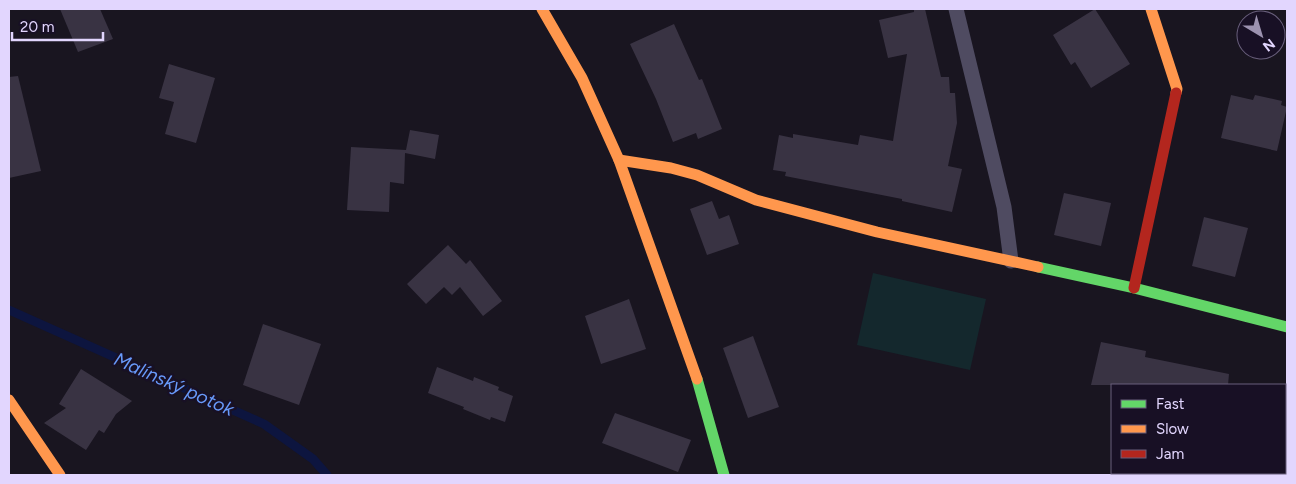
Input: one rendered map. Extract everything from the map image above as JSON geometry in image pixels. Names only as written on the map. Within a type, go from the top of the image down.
[{"type":"street","points":[[542,9],[582,78],[619,160],[700,387],[724,475]]},
{"type":"street","points":[[1134,288],[1177,89],[1151,9]]},
{"type":"street","points":[[619,160],[680,170],[697,175],[756,200],[868,229],[1134,288],[1287,327]]},
{"type":"street","points":[[9,400],[60,475]]},
{"type":"lane","points":[[956,9],[1004,206],[1011,261]]},
{"type":"green space","points":[[873,273],[986,299],[970,370],[857,345]]},
{"type":"building","points":[[60,9],[100,9],[113,39],[78,52]]},
{"type":"building","points":[[914,9],[925,9],[941,77],[949,77],[950,93],[955,93],[957,123],[948,166],[962,169],[952,212],[902,201],[902,199],[785,176],[786,172],[773,170],[779,135],[793,138],[793,134],[858,145],[860,135],[893,141],[907,54],[888,58],[879,20],[914,12]]},
{"type":"building","points":[[1095,9],[1130,64],[1091,88],[1075,62],[1071,65],[1053,35]]},
{"type":"building","points":[[674,24],[699,80],[702,79],[722,129],[698,139],[696,133],[673,142],[656,99],[630,44]]},
{"type":"building","points":[[169,64],[215,78],[196,143],[165,134],[174,102],[159,98]]},
{"type":"building","points":[[18,76],[41,171],[9,178],[9,77]]},
{"type":"building","points":[[1231,95],[1253,100],[1255,95],[1282,101],[1281,105],[1287,107],[1277,151],[1221,138]]},
{"type":"building","points":[[410,130],[439,135],[435,159],[405,153],[404,184],[390,182],[389,212],[347,210],[351,147],[406,150]]},
{"type":"building","points":[[1064,193],[1111,203],[1101,246],[1054,235]]},
{"type":"building","points":[[712,201],[719,219],[729,215],[739,244],[707,255],[690,209]]},
{"type":"building","points":[[1204,217],[1248,228],[1235,277],[1192,266]]},
{"type":"building","points":[[448,245],[466,264],[470,260],[502,301],[483,316],[460,287],[452,295],[444,287],[426,304],[407,284]]},
{"type":"building","points":[[629,299],[646,349],[601,364],[585,316]]},
{"type":"building","points":[[263,324],[321,344],[299,405],[243,385]]},
{"type":"building","points":[[753,336],[779,407],[748,418],[723,348]]},
{"type":"building","points":[[1101,342],[1146,351],[1145,357],[1229,374],[1228,384],[1091,385]]},
{"type":"building","points":[[437,367],[473,381],[474,377],[499,387],[498,390],[513,396],[505,422],[491,417],[490,420],[463,409],[464,407],[428,393]]},
{"type":"building","points":[[81,369],[132,401],[116,414],[104,433],[99,430],[86,450],[44,423],[66,408],[59,404]]},
{"type":"building","points":[[615,413],[691,440],[678,472],[602,443]]},
{"type":"waterway","name":"Malínský potok","points":[[9,310],[264,424],[313,459],[327,475]]},
{"type":"traffic: fast","points":[[1038,267],[1134,288],[1287,327]]},
{"type":"traffic: fast","points":[[697,379],[724,475]]},
{"type":"traffic: slow","points":[[542,9],[582,78],[619,160],[697,379]]},
{"type":"traffic: slow","points":[[1151,9],[1177,89],[1176,93]]},
{"type":"traffic: slow","points":[[619,160],[671,168],[697,175],[756,200],[877,232],[1038,267]]},
{"type":"traffic: slow","points":[[9,400],[60,475]]},
{"type":"traffic: jam","points":[[1134,288],[1176,93]]}]
